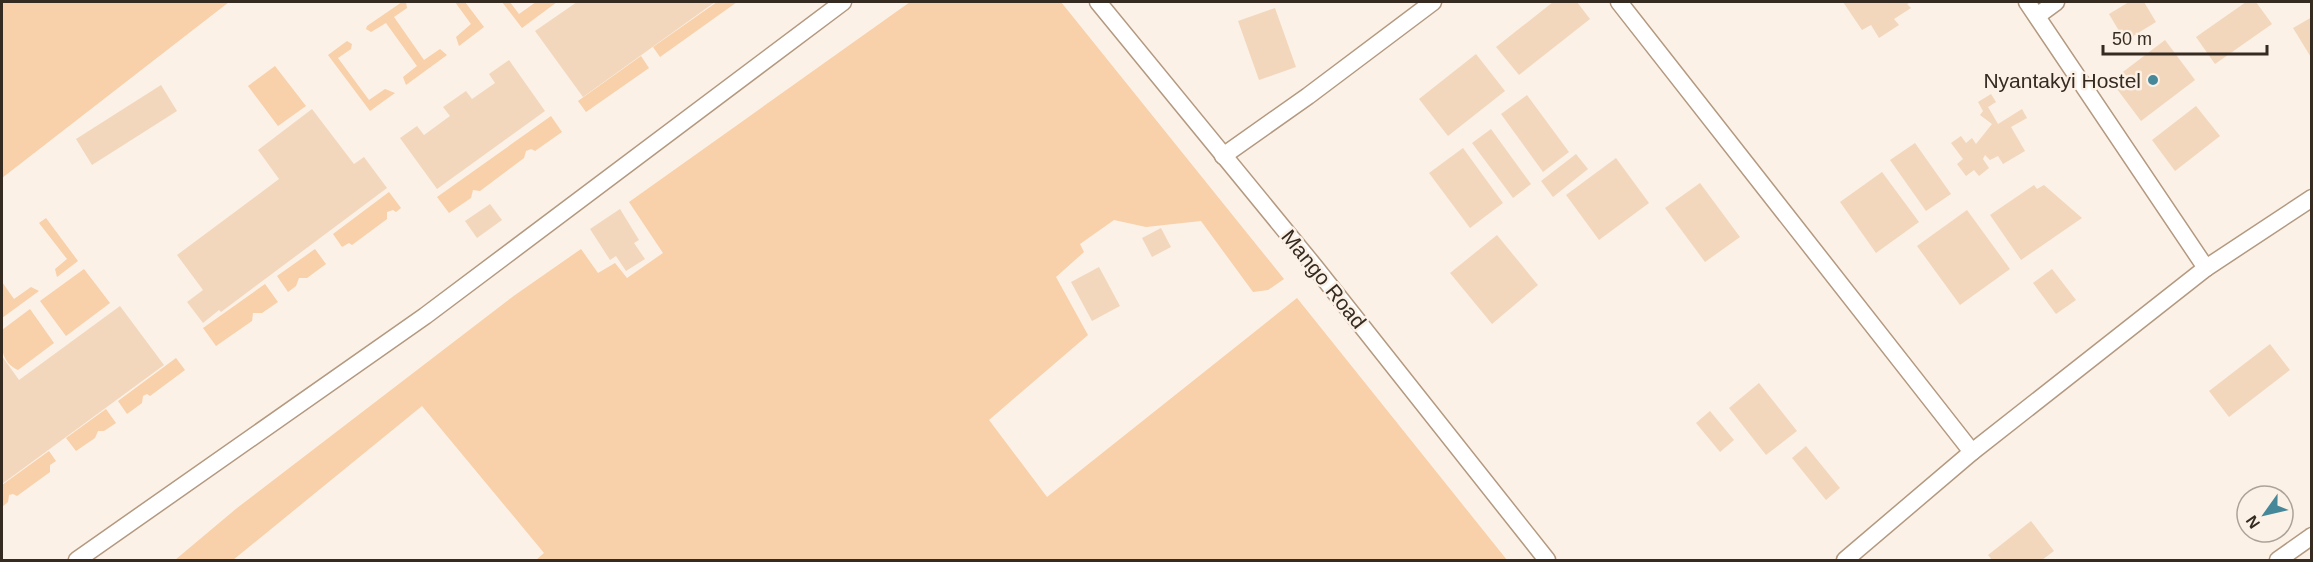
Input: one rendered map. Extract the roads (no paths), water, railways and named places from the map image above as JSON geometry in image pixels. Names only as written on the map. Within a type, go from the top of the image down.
[{"type":"street","points":[[77,561],[425,316],[843,2]]},
{"type":"street","name":"Mango Road","points":[[1098,2],[1315,267],[1547,561]]},
{"type":"street","points":[[1223,156],[1308,96],[1433,2]]},
{"type":"street","points":[[1619,2],[1972,452]]},
{"type":"street","points":[[2027,2],[2206,268]]},
{"type":"street","points":[[2037,16],[2056,2]]},
{"type":"street","points":[[1845,561],[1972,452],[2206,268],[2312,198]]},
{"type":"street","points":[[2278,561],[2312,537]]},
{"type":"place","name":"Nyantakyi Hostel","points":[[2153,80]]}]
